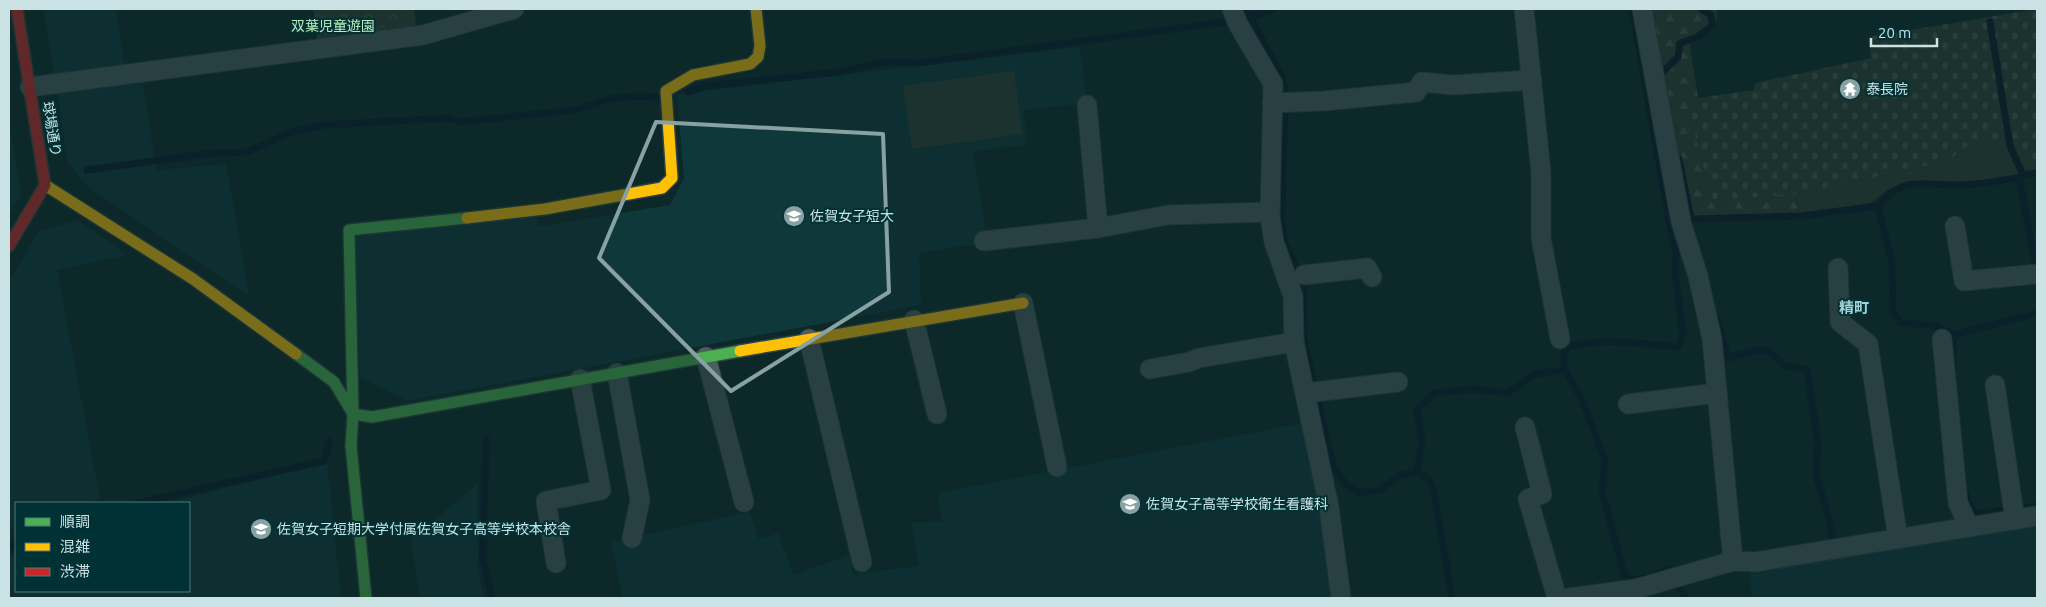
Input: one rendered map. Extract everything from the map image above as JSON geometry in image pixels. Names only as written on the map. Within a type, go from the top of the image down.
[{"type":"street","name":"球場通り","points":[[17,9],[45,185]]},
{"type":"street","points":[[30,87],[423,35],[514,9]]},
{"type":"street","points":[[366,598],[351,446],[353,414],[349,230],[436,220],[474,218],[569,205],[662,188],[672,178],[666,97],[693,75],[754,60],[760,46],[756,9]]},
{"type":"street","points":[[1524,9],[1542,172],[1541,238],[1560,339]]},
{"type":"street","points":[[1642,9],[1681,222],[1698,276],[1712,339],[1733,561]]},
{"type":"street","points":[[1234,15],[1273,84],[1281,102],[1270,212],[1274,242],[1293,296],[1294,342],[1314,392],[1341,598]]},
{"type":"street","points":[[1281,102],[1324,101],[1416,92],[1422,82],[1453,85],[1532,80]]},
{"type":"street","points":[[1087,105],[1098,228]]},
{"type":"street","points":[[9,246],[45,185],[193,279],[334,382],[353,414]]},
{"type":"street","points":[[984,241],[1098,228],[1168,215],[1270,212]]},
{"type":"street","points":[[1956,226],[1964,281],[2034,275]]},
{"type":"street","points":[[1304,275],[1367,268],[1372,277]]},
{"type":"street","points":[[1838,268],[1840,322],[1868,344],[1898,538]]},
{"type":"street","points":[[353,414],[372,417],[914,320],[1023,303],[1057,467]]},
{"type":"street","points":[[914,320],[937,414]]},
{"type":"street","points":[[809,339],[862,562]]},
{"type":"street","points":[[1942,339],[1958,503],[1969,527]]},
{"type":"street","points":[[1150,369],[1189,362],[1199,358],[1294,342]]},
{"type":"street","points":[[706,357],[744,502]]},
{"type":"street","points":[[617,373],[640,500],[632,538]]},
{"type":"street","points":[[556,563],[546,501],[601,490],[580,379]]},
{"type":"street","points":[[1314,392],[1398,382]]},
{"type":"street","points":[[1995,385],[2015,520]]},
{"type":"street","points":[[1628,404],[1717,393]]},
{"type":"street","points":[[1525,427],[1542,494],[1528,499],[1558,598]]},
{"type":"street","points":[[1569,598],[1636,589],[1733,561],[1755,562],[2037,516]]},
{"type":"highlighted area","points":[[656,122],[883,134],[889,292],[731,391],[599,258]]},
{"type":"shaded area","points":[[44,9],[116,9],[126,78],[142,76],[156,170],[226,164],[249,296],[88,187],[68,163]]},
{"type":"shaded area","name":"佐賀女子短大","points":[[1080,47],[1087,103],[1024,110],[1026,145],[973,151],[987,242],[919,253],[921,305],[407,401],[360,377],[355,233],[537,216],[538,227],[670,205],[684,178],[677,94]]},
{"type":"shaded area","points":[[9,119],[21,195],[9,215]]},
{"type":"shaded area","points":[[78,220],[127,255],[57,270],[100,499],[90,502],[15,502],[15,526],[9,529],[9,282],[39,231]]},
{"type":"shaded area","name":"佐賀女子高等学校衛生看護科","points":[[1308,422],[1332,592],[1329,598],[623,598],[611,542],[749,512],[759,539],[778,533],[793,575],[849,555],[853,574],[919,566],[911,523],[942,521],[938,493]]},
{"type":"shaded area","name":"佐賀女子短期大学付属佐賀女子高等学校本校舎","points":[[327,462],[341,598],[9,598],[9,557],[15,554],[15,592],[190,592],[190,502],[172,502]]},
{"type":"shaded area","points":[[478,484],[478,571],[484,598],[420,598],[411,539]]},
{"type":"shaded area","points":[[2037,523],[2037,598],[1752,598],[1750,569]]},
{"type":"green space","name":"双葉児童遊園","points":[[313,9],[414,9],[417,31],[318,45]]},
{"type":"green space","points":[[1648,9],[1717,9],[1716,22],[1689,39],[1698,98],[1689,110],[1712,200],[1796,194],[1799,214],[1687,217]]},
{"type":"green space","points":[[2037,9],[2037,164],[2027,160],[2017,139],[1976,139],[1948,161],[1796,194],[1712,200],[1689,110],[1698,98],[1754,90],[1755,83],[1871,58],[1868,37]]},
{"type":"green space","points":[[1014,71],[1022,134],[912,149],[903,86]]},
{"type":"green space","points":[[1975,139],[2017,139],[2027,160],[2037,164],[2037,169],[2026,171],[2017,176],[1959,183],[1908,181],[1887,190],[1871,203],[1799,214],[1796,194],[1948,161]]},
{"type":"waterway","points":[[1246,9],[1283,79],[1285,92],[1282,219],[1284,242],[1298,271],[1303,289],[1304,341],[1333,466],[1345,484],[1361,493],[1380,490],[1401,475],[1417,472],[1429,479],[1434,491],[1452,598]]},
{"type":"waterway","points":[[688,92],[705,86],[839,72],[885,62],[919,63],[1218,23],[1250,17],[1273,9]]},
{"type":"waterway","points":[[1632,9],[1676,253],[1675,272],[1683,334],[1678,347],[1608,341],[1594,342],[1567,348],[1563,356],[1565,370],[1582,400],[1605,460],[1602,492],[1625,577],[1638,580],[1644,578]]},
{"type":"waterway","points":[[1662,73],[1678,57],[1680,43],[1696,38],[1712,26],[1711,15],[1701,9]]},
{"type":"waterway","points":[[1990,22],[2010,146],[2023,175],[2019,178],[2037,272]]},
{"type":"waterway","points":[[87,170],[205,154],[247,152],[291,132],[324,125],[449,118],[460,122],[576,110],[609,99],[639,96],[661,98]]},
{"type":"waterway","points":[[1679,159],[1691,219],[1801,216],[1878,206],[1892,263],[1893,313],[1901,323],[1937,326],[1953,335],[1953,367]]},
{"type":"waterway","points":[[2023,175],[2037,173]]},
{"type":"waterway","points":[[1878,206],[1897,189],[1915,184],[1967,185],[2019,178]]},
{"type":"waterway","points":[[1953,335],[2037,313]]},
{"type":"waterway","points":[[1716,317],[1728,358],[1761,349],[1770,352],[1785,366],[1807,369],[1818,443],[1816,476],[1828,514],[1833,538]]},
{"type":"waterway","points":[[1417,472],[1422,442],[1417,410],[1434,393],[1474,389],[1508,393],[1535,374],[1565,370]]},
{"type":"waterway","points":[[486,439],[483,560],[492,598]]},
{"type":"waterway","points":[[141,502],[324,461],[329,441]]},
{"type":"waterway","points":[[1966,494],[1967,500],[1976,514],[2005,510]]},
{"type":"waterway","points":[[2020,508],[2037,506]]},
{"type":"waterway","points":[[9,548],[15,545]]},
{"type":"waterway","points":[[1657,574],[1670,569],[1685,598]]},
{"type":"traffic: fast","points":[[366,598],[351,446],[353,414],[349,230],[467,218]]},
{"type":"traffic: fast","points":[[296,354],[334,382],[353,414],[372,417],[740,351]]},
{"type":"traffic: slow","points":[[467,218],[545,209],[662,188],[672,178],[666,91],[693,75],[750,64],[758,57],[760,46],[756,9]]},
{"type":"traffic: slow","points":[[45,185],[193,279],[296,354]]},
{"type":"traffic: slow","points":[[740,351],[1023,303]]},
{"type":"traffic: jam","points":[[9,246],[45,185],[17,9]]},
{"type":"place","name":"泰長院","points":[[1850,89]]},
{"type":"place","name":"佐賀女子短大","points":[[794,216]]},
{"type":"place","name":"佐賀女子高等学校衛生看護科","points":[[1130,504]]},
{"type":"place","name":"佐賀女子短期大学付属佐賀女子高等学校本校舎","points":[[261,529]]},
{"type":"district","name":"精町","points":[[1854,308]]}]
